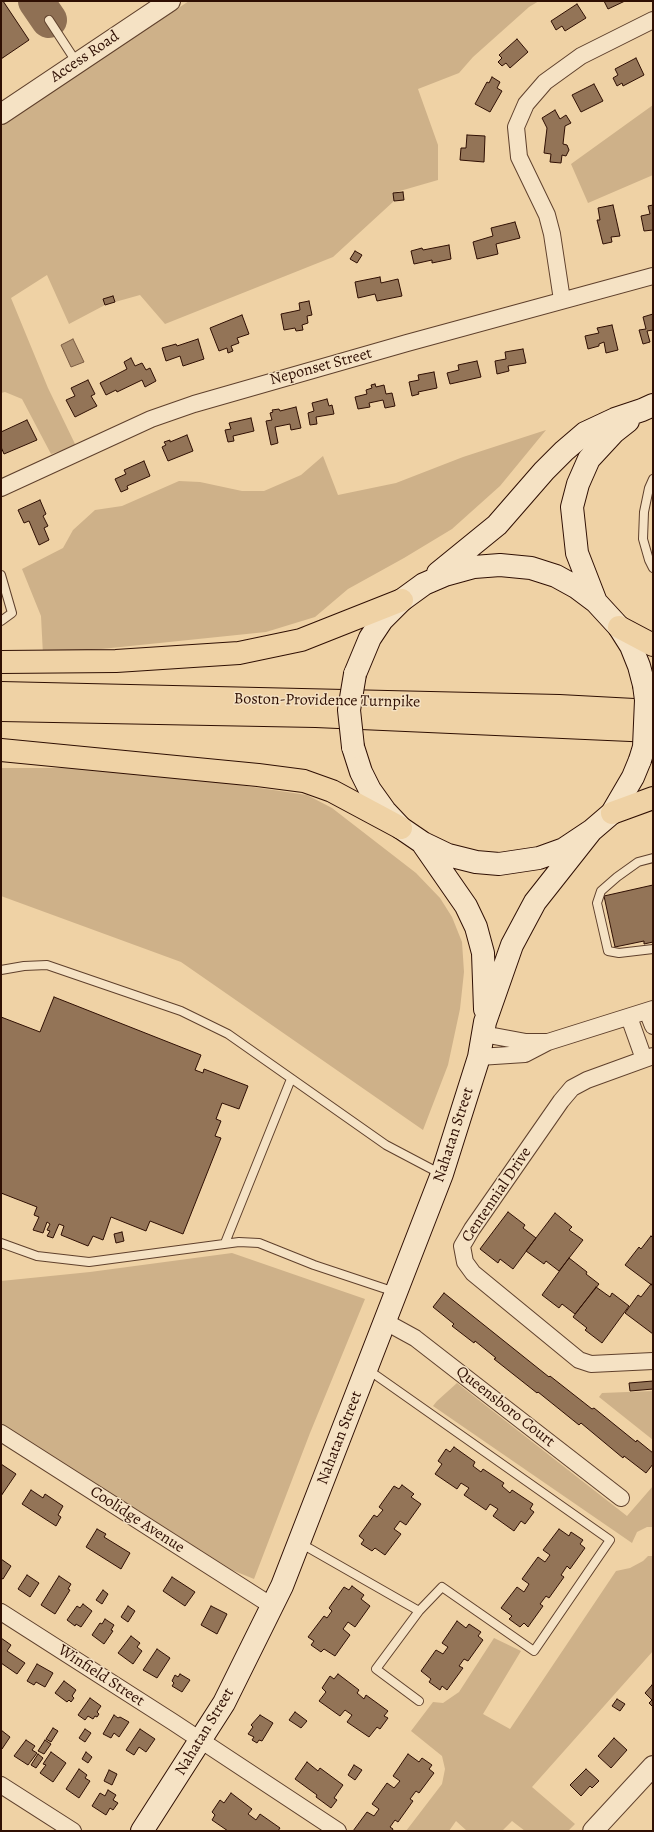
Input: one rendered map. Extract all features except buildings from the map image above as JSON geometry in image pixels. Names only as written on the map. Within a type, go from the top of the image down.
[{"type":"main road","points":[[401,828],[385,811],[370,790],[361,772],[353,747],[349,710],[355,674],[370,638],[382,620],[402,600],[497,525],[544,471],[585,433],[615,419],[648,408]]},
{"type":"main road","points":[[596,602],[577,553],[572,507],[578,484],[589,459],[614,432],[648,408]]},
{"type":"main road","points":[[1,750],[121,763],[258,775],[304,781],[332,791],[401,828],[423,844],[448,855],[476,862],[499,864],[539,858],[564,849],[591,831],[612,813],[634,777],[640,760],[644,747],[646,708],[644,686],[639,666],[631,646],[619,626],[596,602],[576,587],[556,576],[519,566],[500,565],[474,567],[445,575],[424,584]]},
{"type":"main road","points":[[1,662],[116,661],[239,653],[301,640],[402,600]]},
{"type":"main road","points":[[619,626],[653,645]]},
{"type":"main road","name":"Boston-Providence Turnpike","points":[[1,693],[559,706],[653,711]]},
{"type":"main road","name":"Boston-Providence Turnpike","points":[[1,710],[316,716],[653,731]]},
{"type":"main road","points":[[612,813],[653,798]]},
{"type":"main road","name":"Nahatan Street","points":[[142,1831],[224,1703],[272,1606],[300,1543],[384,1321],[442,1174],[479,1057],[484,1028],[512,945],[524,920],[546,887],[591,831]]},
{"type":"main road","name":"Nahatan Street","points":[[423,844],[466,906],[476,927],[483,953],[484,1028]]},
{"type":"street","name":"Access Road","points":[[1,114],[170,1]]},
{"type":"street","points":[[562,300],[552,234],[547,215],[519,157],[516,127],[526,104],[545,82],[581,56],[653,20]]},
{"type":"street","name":"Neponset Street","points":[[1,488],[151,419],[194,404],[259,384],[653,276]]},
{"type":"street","points":[[479,1057],[525,1054],[548,1042],[650,1010],[653,1026]]},
{"type":"street","name":"Centennial Drive","points":[[629,1017],[648,1058],[587,1080],[572,1088],[560,1101],[472,1229],[462,1246],[465,1262],[473,1273],[579,1360],[591,1364],[653,1361]]},
{"type":"street","points":[[484,1028],[526,1042],[548,1042]]},
{"type":"street","name":"Queensboro Court","points":[[384,1321],[415,1338],[621,1498]]},
{"type":"street","name":"Coolidge Avenue","points":[[1,1433],[272,1606]]},
{"type":"street","name":"Winfield Street","points":[[1,1612],[201,1740],[338,1831]]},
{"type":"street","points":[[593,1831],[653,1766]]},
{"type":"street","points":[[1,1785],[73,1831]]},
{"type":"lane","points":[[49,20],[77,63]]},
{"type":"lane","points":[[653,479],[649,488],[644,512],[643,539],[653,568]]},
{"type":"lane","points":[[1,575],[12,613],[1,621]]},
{"type":"lane","points":[[653,858],[638,862],[617,878],[601,891],[597,903],[608,951],[619,953],[653,949]]},
{"type":"lane","points":[[1,970],[24,966],[47,965],[181,1012],[228,1034],[386,1145],[442,1174]]},
{"type":"lane","points":[[225,1243],[291,1079]]},
{"type":"lane","points":[[1,1243],[37,1256],[89,1262],[225,1243],[239,1242],[259,1244],[314,1265],[396,1292]]},
{"type":"lane","points":[[367,1368],[610,1540],[534,1651],[442,1587],[419,1611],[376,1669],[419,1701]]},
{"type":"lane","points":[[300,1543],[419,1611]]},
{"type":"shaded area","points":[[189,1],[539,1],[529,7],[473,57],[459,73],[418,89],[438,145],[438,180],[393,193],[394,201],[333,257],[165,324],[140,295],[115,302],[113,296],[104,299],[105,305],[69,324],[47,275],[11,298],[48,388],[76,446],[51,454],[22,399],[5,392],[1,393],[1,126]]},
{"type":"shaded area","points":[[653,105],[653,175],[588,203],[571,164]]},
{"type":"shaded area","points":[[73,339],[84,362],[71,367],[61,345]]},
{"type":"shaded area","points":[[546,430],[500,486],[452,529],[348,589],[315,617],[266,632],[43,655],[41,616],[22,569],[63,548],[73,530],[95,510],[122,506],[179,481],[200,482],[242,491],[264,491],[301,475],[323,456],[338,495],[396,483],[463,457]]},
{"type":"shaded area","points":[[1,768],[73,768],[199,779],[307,795],[332,808],[416,873],[440,898],[452,917],[462,942],[464,972],[460,1009],[448,1065],[423,1130],[181,962],[1,896]]},
{"type":"shaded area","points":[[232,1253],[365,1299],[310,1433],[254,1579],[232,1570],[1,1424],[1,1281],[90,1272]]},
{"type":"shaded area","points":[[457,1383],[627,1516],[653,1486],[653,1527],[647,1527],[637,1532],[632,1543],[433,1406]]},
{"type":"shaded area","points":[[653,1391],[653,1440],[599,1397],[602,1393]]},
{"type":"shaded area","points":[[648,1556],[653,1556],[653,1651],[532,1787],[575,1824],[568,1831],[525,1831],[512,1821],[502,1831],[467,1831],[456,1821],[449,1831],[406,1831],[442,1784],[445,1769],[442,1756],[411,1731],[433,1702],[443,1703],[459,1692],[494,1638],[521,1651],[483,1714],[510,1729],[616,1571],[630,1568],[643,1561]]},
{"type":"taxiway","points":[[36,1],[49,20]]}]
